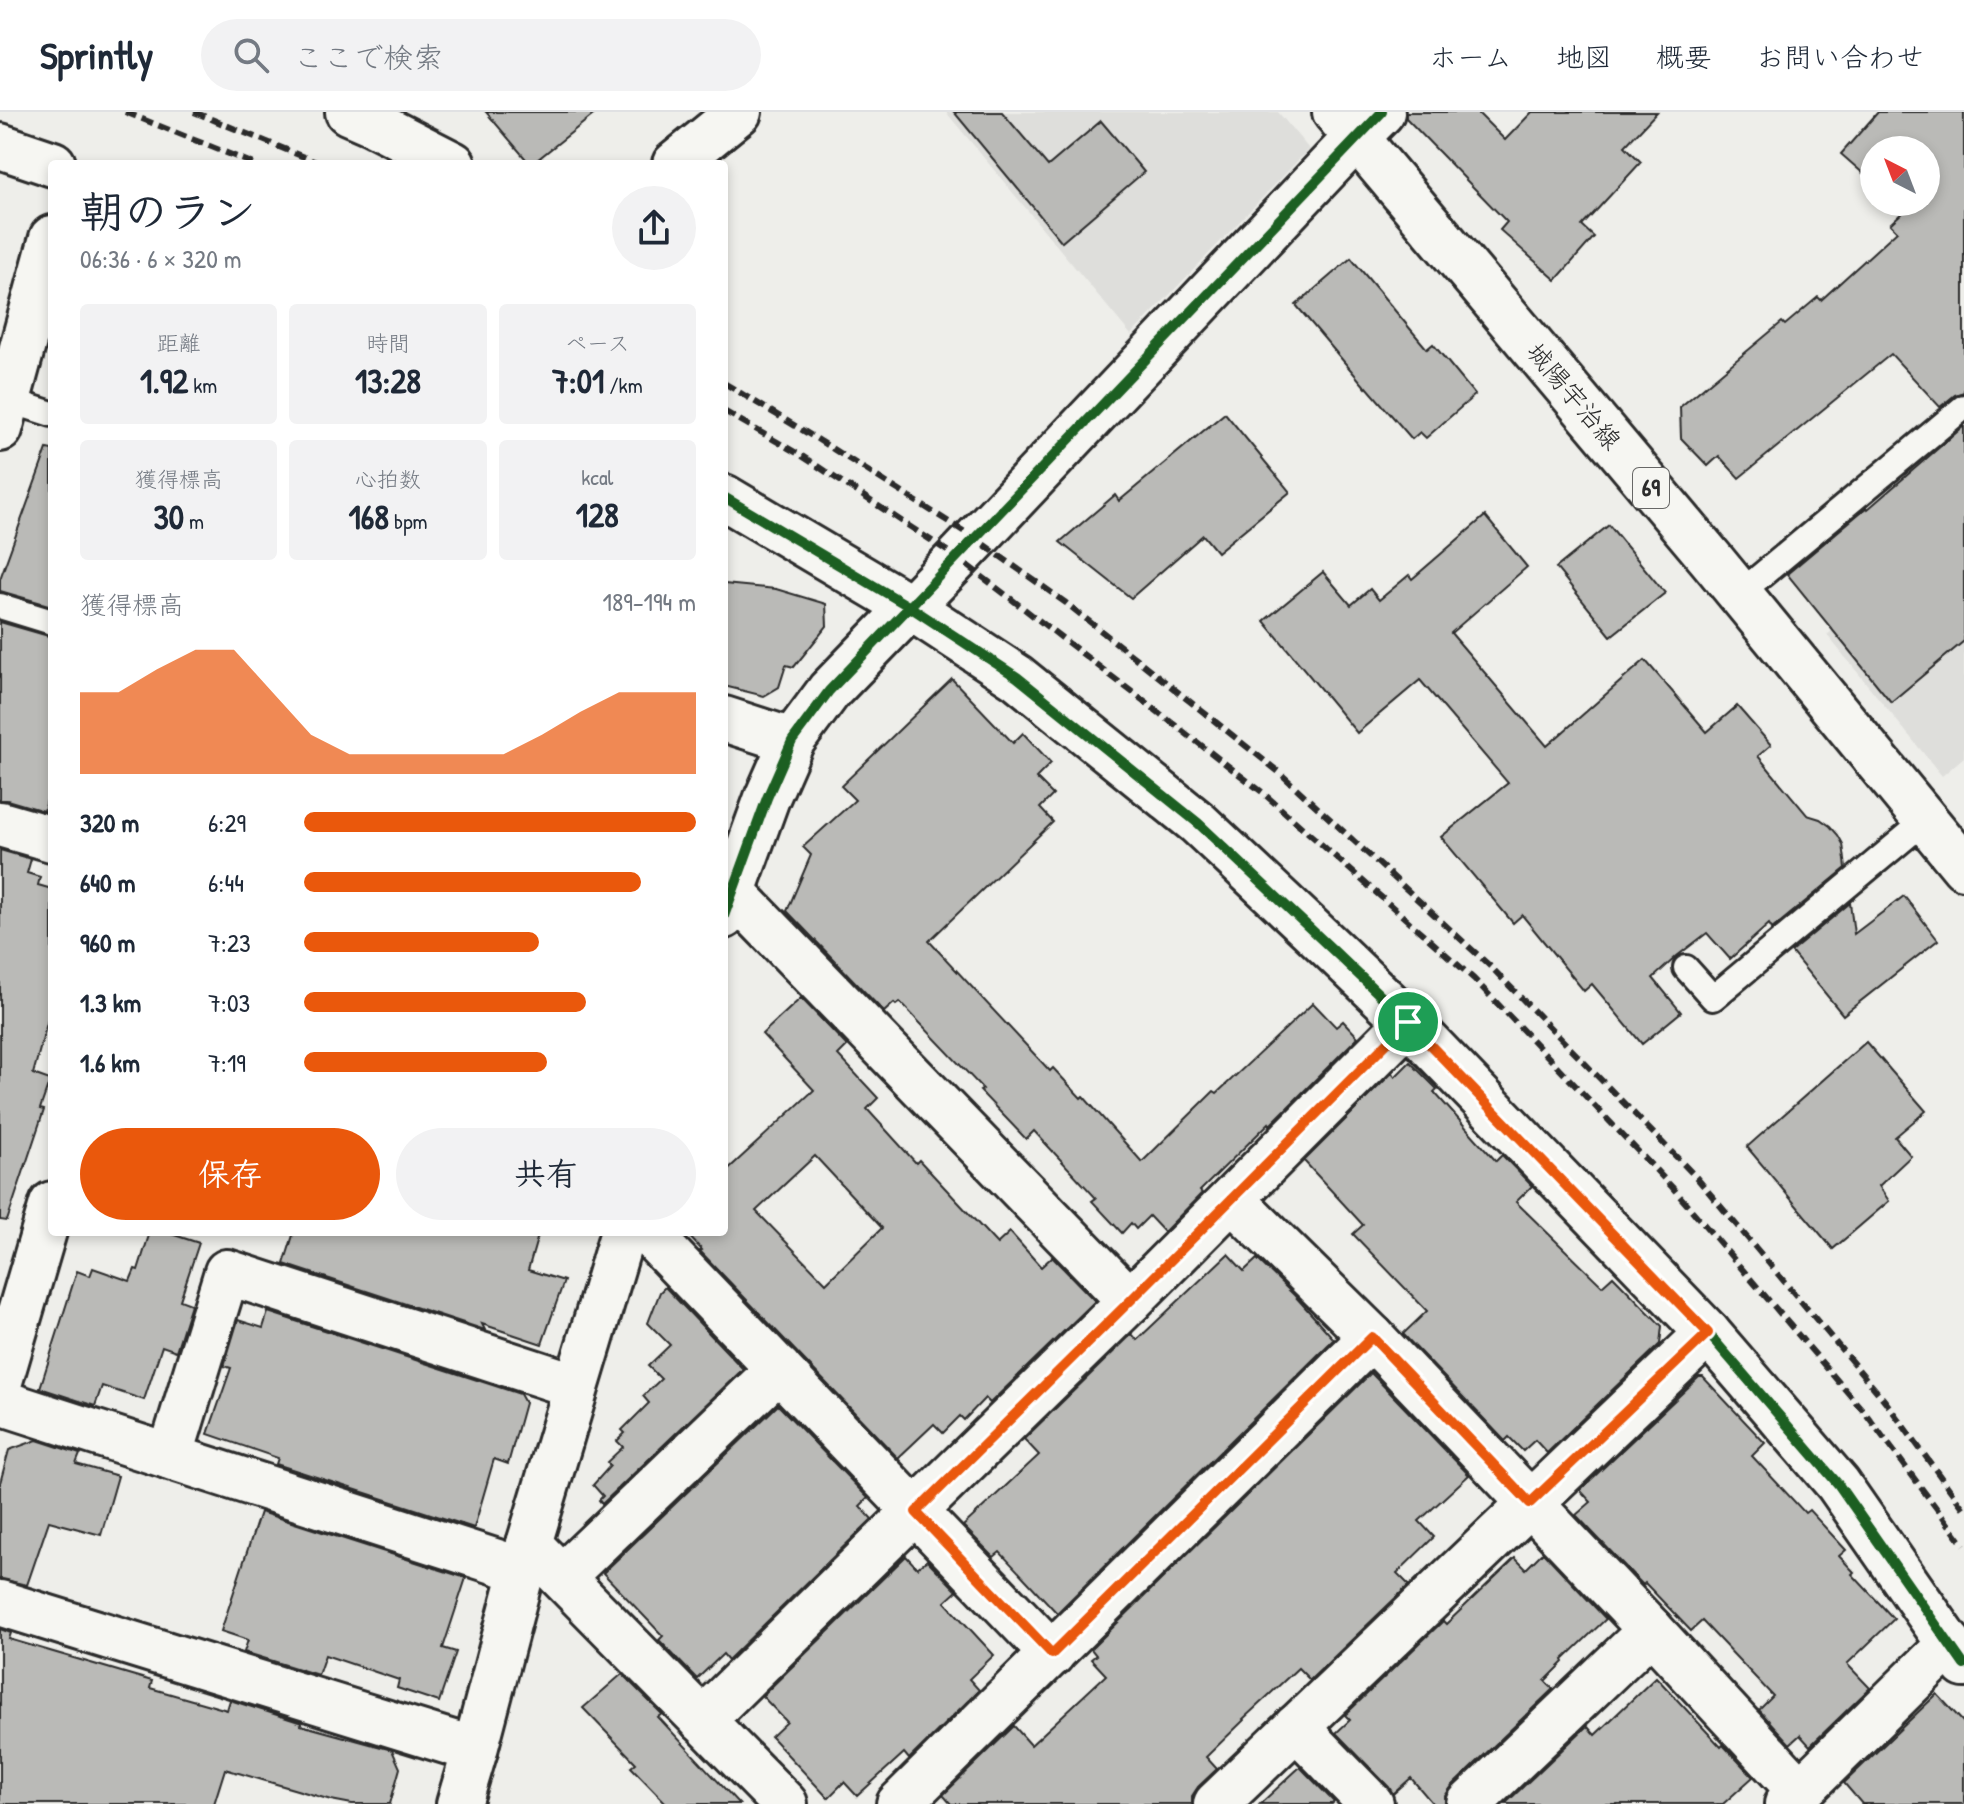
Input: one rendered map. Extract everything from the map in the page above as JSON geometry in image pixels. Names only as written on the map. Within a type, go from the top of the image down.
[{"type":"street","points":[[348,112],[445,160]]},
{"type":"street","points":[[680,160],[739,112]]},
{"type":"street","points":[[1130,1301],[728,903],[792,741],[829,691],[1358,121]]},
{"type":"street","name":"城陽宇治線","points":[[1358,121],[1739,594],[1964,867]]},
{"type":"street","points":[[0,146],[48,162]]},
{"type":"street","points":[[5,398],[48,252]]},
{"type":"street","points":[[728,499],[910,607],[1017,677],[1198,823],[1408,1022],[1708,1333],[1838,1484],[1957,1654],[1793,1798],[1651,1630],[1372,1337],[1232,1199]]},
{"type":"street","points":[[728,720],[792,741]]},
{"type":"street","points":[[0,824],[48,838]]},
{"type":"street","points":[[702,1720],[1130,1301],[1408,1022]]},
{"type":"street","points":[[0,1381],[48,1218]]},
{"type":"street","points":[[459,1804],[537,1564],[576,1386],[622,1236]]},
{"type":"street","points":[[651,1236],[1052,1654]]},
{"type":"street","points":[[170,1457],[227,1272],[576,1386]]},
{"type":"street","points":[[1216,1804],[1708,1333]]},
{"type":"street","points":[[899,1804],[1372,1337]]},
{"type":"street","points":[[537,1564],[779,1369]]},
{"type":"street","points":[[0,1402],[170,1457],[537,1564],[702,1720],[785,1804]]},
{"type":"street","points":[[0,1603],[475,1750]]},
{"type":"street","points":[[1469,1804],[1651,1630]]},
{"type":"street","points":[[1296,1727],[1371,1804]]},
{"type":"lane","points":[[5,398],[48,413]]},
{"type":"lane","points":[[1739,594],[1964,407]]},
{"type":"lane","points":[[0,606],[48,621]]},
{"type":"lane","points":[[1686,968],[1713,998],[1926,820]]},
{"type":"shaded area","points":[[946,112],[1278,112],[1309,149],[1131,335]]},
{"type":"shaded area","points":[[1964,525],[1964,757],[1942,776],[1827,635]]},
{"type":"building","points":[[486,112],[597,112],[537,160],[527,160]]},
{"type":"building","points":[[954,112],[1002,112],[1048,166],[1101,121],[1144,172],[1062,242]]},
{"type":"building","points":[[1406,112],[1477,112],[1505,140],[1532,112],[1657,112],[1625,146],[1641,162],[1582,226],[1594,237],[1556,280],[1500,230],[1507,222],[1406,118]]},
{"type":"building","points":[[1878,112],[1964,112],[1964,392],[1940,407],[1891,354],[1739,478],[1719,456],[1708,466],[1681,438],[1680,407],[1782,322],[1785,325],[1818,297],[1821,300],[1897,231],[1890,224],[1899,216],[1940,216],[1940,136],[1860,136],[1860,171],[1841,154]]},
{"type":"building","points":[[1351,258],[1427,349],[1433,344],[1475,395],[1426,438],[1420,432],[1412,439],[1296,305]]},
{"type":"building","points":[[1225,413],[1290,492],[1217,552],[1203,535],[1131,598],[1060,542],[1115,495],[1119,501]]},
{"type":"building","points":[[1964,426],[1964,641],[1891,702],[1787,574]]},
{"type":"building","points":[[48,449],[48,605],[0,591],[0,579]]},
{"type":"building","points":[[1485,516],[1527,567],[1451,633],[1547,746],[1645,660],[1707,732],[1737,706],[1771,745],[1758,756],[1807,815],[1830,826],[1843,844],[1846,868],[1772,929],[1769,924],[1730,959],[1707,933],[1653,978],[1681,1012],[1642,1044],[1592,984],[1584,991],[1522,915],[1513,923],[1441,837],[1508,783],[1420,680],[1357,733],[1264,621],[1323,572],[1351,605],[1370,589],[1379,600],[1409,575],[1412,579]]},
{"type":"building","points":[[1609,525],[1665,593],[1611,636],[1556,568]]},
{"type":"building","points":[[728,584],[776,589],[826,604],[827,626],[794,667],[786,665],[779,687],[764,696],[728,687]]},
{"type":"building","points":[[0,622],[48,636],[48,796],[44,811],[0,800]]},
{"type":"building","points":[[952,679],[1013,743],[1023,733],[1051,763],[1036,778],[1053,795],[1040,808],[1053,822],[929,941],[1050,1071],[1053,1068],[1081,1098],[1083,1096],[1142,1162],[1214,1091],[1217,1093],[1313,1003],[1336,1027],[1343,1021],[1358,1037],[1200,1191],[1202,1193],[1164,1232],[1149,1216],[1136,1229],[1131,1223],[1122,1233],[1092,1201],[1096,1198],[1034,1131],[1026,1139],[900,1002],[884,1012],[787,911],[811,855],[803,847],[855,800],[841,786]]},
{"type":"building","points":[[0,850],[31,859],[27,873],[40,877],[38,885],[48,888],[48,1020],[33,1074],[48,1079],[48,1086],[40,1109],[44,1110],[7,1221],[0,1220]]},
{"type":"building","points":[[1904,896],[1938,940],[1843,1015],[1791,952],[1850,903],[1854,934]]},
{"type":"building","points":[[801,998],[847,1046],[838,1055],[878,1098],[867,1109],[916,1163],[919,1160],[997,1244],[1010,1232],[1041,1267],[1052,1257],[1095,1301],[990,1403],[985,1398],[964,1420],[960,1416],[943,1433],[934,1424],[898,1458],[689,1236],[728,1236],[728,1169],[814,1090],[762,1034]],"holes":[[[815,1156],[882,1228],[826,1283],[756,1211]]]},
{"type":"building","points":[[1866,1042],[1926,1111],[1895,1137],[1911,1156],[1879,1186],[1889,1201],[1833,1249],[1747,1147]]},
{"type":"building","points":[[1410,1062],[1437,1089],[1434,1092],[1496,1161],[1502,1155],[1532,1186],[1516,1202],[1602,1286],[1613,1276],[1662,1326],[1660,1344],[1547,1453],[1535,1440],[1523,1451],[1509,1437],[1505,1441],[1403,1334],[1427,1311],[1353,1234],[1363,1225],[1304,1161],[1392,1073],[1395,1077]]},
{"type":"building","points":[[149,1236],[177,1236],[199,1243],[180,1300],[191,1304],[176,1351],[162,1346],[144,1400],[102,1386],[95,1406],[40,1388],[77,1271],[90,1276],[93,1268],[130,1281],[135,1269],[138,1270]]},
{"type":"building","points":[[293,1236],[538,1236],[528,1270],[564,1281],[542,1344],[482,1324],[485,1330],[284,1264]]},
{"type":"building","points":[[1228,1254],[1244,1271],[1257,1259],[1334,1339],[1057,1613],[1000,1552],[994,1557],[963,1526],[1039,1455],[1024,1439],[1132,1334],[1137,1340]]},
{"type":"building","points":[[665,1287],[743,1369],[602,1504],[599,1500],[603,1496],[593,1485],[610,1466],[607,1462],[623,1447],[617,1441],[625,1433],[622,1430],[649,1403],[643,1396],[661,1379],[648,1366],[670,1345],[648,1323]]},
{"type":"building","points":[[268,1312],[520,1394],[525,1403],[508,1464],[494,1459],[474,1528],[276,1464],[278,1458],[208,1434],[231,1368],[224,1366],[238,1320],[263,1328]]},
{"type":"building","points":[[1371,1373],[1469,1475],[1419,1521],[1434,1537],[1397,1573],[1409,1585],[1310,1680],[1298,1668],[1243,1719],[1206,1757],[1217,1769],[1198,1787],[1192,1796],[1192,1804],[951,1804],[943,1795],[1014,1726],[1031,1745],[1106,1675],[1091,1659],[1096,1655],[1091,1649]]},
{"type":"building","points":[[1699,1377],[1703,1377],[1765,1443],[1752,1456],[1805,1513],[1809,1510],[1846,1550],[1839,1556],[1894,1619],[1847,1664],[1870,1688],[1810,1746],[1800,1735],[1790,1744],[1759,1710],[1773,1696],[1702,1621],[1691,1631],[1576,1515],[1591,1502],[1580,1490]]},
{"type":"building","points":[[778,1405],[868,1498],[860,1506],[872,1519],[728,1660],[723,1654],[697,1679],[659,1640],[663,1636],[603,1573]]},
{"type":"building","points":[[37,1440],[80,1454],[76,1464],[118,1476],[101,1535],[49,1521],[27,1585],[0,1579],[0,1483],[9,1450]]},
{"type":"building","points":[[260,1512],[466,1578],[443,1648],[456,1652],[439,1702],[397,1688],[399,1680],[325,1655],[318,1675],[244,1652],[248,1640],[221,1631]]},
{"type":"building","points":[[1543,1552],[1606,1619],[1545,1681],[1553,1689],[1452,1786],[1445,1796],[1445,1804],[1433,1804],[1411,1778],[1393,1794],[1336,1733],[1350,1720],[1345,1715],[1443,1621],[1446,1624],[1515,1558],[1526,1569]]},
{"type":"building","points":[[906,1556],[917,1568],[927,1560],[957,1591],[945,1602],[994,1655],[969,1679],[979,1690],[909,1759],[904,1753],[857,1796],[844,1782],[828,1798],[771,1737],[787,1722],[762,1696]]},
{"type":"building","points":[[0,1629],[11,1633],[9,1639],[152,1681],[150,1688],[227,1710],[230,1700],[301,1725],[392,1750],[400,1768],[390,1804],[352,1804],[331,1800],[225,1769],[214,1804],[0,1804]]},
{"type":"building","points":[[622,1674],[662,1714],[658,1717],[739,1804],[667,1804],[631,1767],[636,1763],[583,1708]]},
{"type":"building","points":[[1656,1677],[1753,1777],[1723,1804],[1505,1804],[1587,1726],[1595,1735]]},
{"type":"building","points":[[1937,1694],[1964,1723],[1964,1804],[1862,1804],[1844,1783]]},
{"type":"building","points":[[1300,1767],[1334,1802],[1332,1804],[1260,1804]]},
{"type":"railway","points":[[125,112],[244,160]]},
{"type":"railway","points":[[194,112],[311,160]]},
{"type":"railway","points":[[728,385],[976,539],[1066,603],[1280,773],[1491,967],[1696,1177],[1885,1401],[1964,1509]]},
{"type":"railway","points":[[728,413],[802,456],[958,558],[1262,792],[1474,979],[1672,1187],[1866,1414],[1964,1545]]},
{"type":"cycle path","points":[[728,905],[767,798],[792,741],[829,691],[1382,112]]},
{"type":"cycle path","points":[[728,499],[910,607],[1017,677],[1198,823],[1334,951],[1408,1022],[1708,1333],[1838,1484],[1964,1665]]},
{"type":"route","points":[[1408,1022],[1708,1333],[1530,1503],[1372,1337],[1052,1654],[916,1512],[1408,1022]]}]
